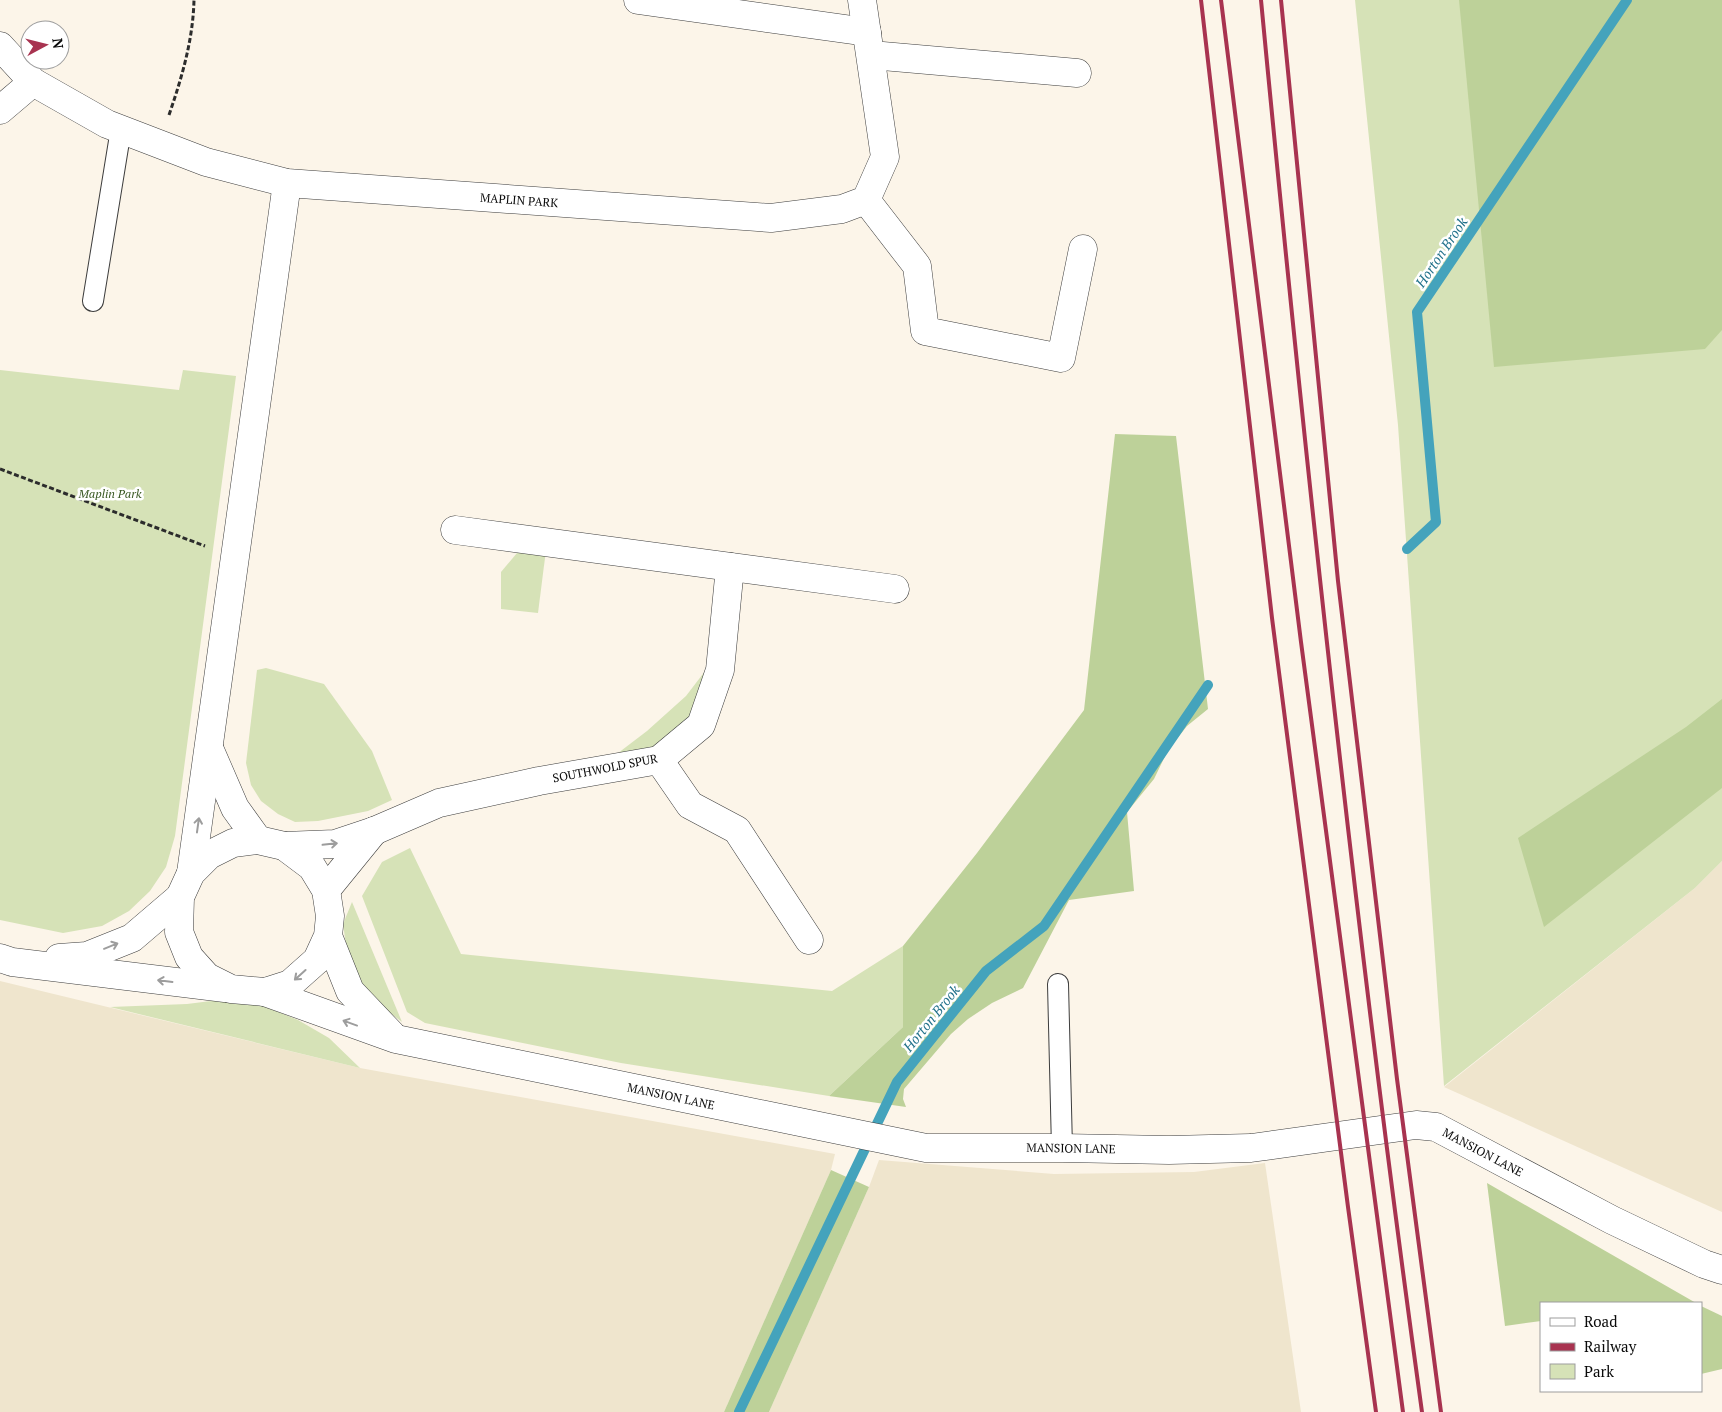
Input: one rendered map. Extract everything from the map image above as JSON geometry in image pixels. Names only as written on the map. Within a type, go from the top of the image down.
[{"type":"street","points":[[638,0],[869,43],[1078,73]]},
{"type":"street","points":[[862,0],[885,157],[866,200],[917,266],[925,331],[1061,358],[1083,249]]},
{"type":"street","name":"MAPLIN PARK","points":[[0,46],[33,82],[107,124],[206,162],[287,183],[771,218],[842,209],[866,200]]},
{"type":"street","points":[[0,110],[33,82]]},
{"type":"street","points":[[191,873],[287,183]]},
{"type":"street","points":[[455,530],[895,590]]},
{"type":"street","name":"SOUTHWOLD SPUR","points":[[284,846],[335,844],[374,831],[439,802],[539,781],[659,760],[701,725],[720,670],[730,567]]},
{"type":"street","points":[[209,746],[235,808],[258,840]]},
{"type":"street","points":[[659,760],[690,805],[737,830],[809,940]]},
{"type":"street","points":[[326,890],[374,831]]},
{"type":"street","name":"MANSION LANE","points":[[265,992],[290,984],[317,960],[328,936],[330,916],[326,890],[312,867],[284,846],[258,840],[233,843],[209,855],[191,873],[180,897],[179,932],[189,957],[207,977],[231,989],[265,992],[396,1039],[926,1148],[1169,1150],[1251,1148],[1416,1125],[1436,1127],[1612,1220],[1704,1264],[1722,1270]]},
{"type":"street","points":[[6,960],[87,956],[132,938],[180,897]]},
{"type":"street","name":"MANSION LANE","points":[[328,936],[350,991],[396,1039]]},
{"type":"street","points":[[6,960],[231,989]]},
{"type":"lane","points":[[93,301],[121,129]]},
{"type":"lane","points":[[1058,984],[1062,1148]]},
{"type":"path","points":[[160,144],[183,73],[194,21],[194,0]]},
{"type":"path","points":[[0,469],[235,557]]},
{"type":"shaded area","points":[[1722,861],[1722,1212],[1444,1087],[1695,888]]},
{"type":"shaded area","points":[[0,981],[360,1068],[835,1154],[831,1170],[724,1412],[0,1412]]},
{"type":"shaded area","points":[[879,1160],[1054,1174],[1194,1172],[1265,1163],[1301,1412],[769,1412],[869,1187]]},
{"type":"green space","points":[[1355,0],[1722,0],[1722,861],[1695,888],[1444,1086],[1398,425]]},
{"type":"green space","points":[[1459,0],[1722,0],[1722,330],[1705,349],[1494,367]]},
{"type":"green space","name":"Maplin Park","points":[[0,370],[179,390],[183,370],[236,376],[175,836],[166,867],[150,891],[129,911],[102,926],[63,933],[0,920]]},
{"type":"green space","points":[[1115,434],[1176,436],[1208,709],[1187,726],[1168,750],[1154,779],[1127,812],[1134,891],[1069,900],[1023,988],[992,1003],[968,1019],[951,1034],[904,1089],[903,1099],[906,1107],[829,1096],[903,1027],[903,946],[977,853],[1084,710]]},
{"type":"green space","points":[[546,550],[538,613],[501,609],[501,572],[517,553]]},
{"type":"green space","points":[[712,662],[704,700],[673,743],[605,763],[647,731],[686,696]]},
{"type":"green space","points":[[266,668],[324,684],[372,751],[392,800],[368,811],[318,821],[295,822],[278,814],[261,801],[251,785],[246,763],[257,670]]},
{"type":"green space","points":[[1722,699],[1722,788],[1544,927],[1518,838],[1686,727]]},
{"type":"green space","points":[[410,848],[461,954],[832,991],[903,946],[903,1027],[829,1096],[621,1063],[425,1023],[407,1012],[362,896],[382,862]]},
{"type":"green space","points":[[352,902],[402,1022],[377,1003],[356,977],[346,945],[343,924]]},
{"type":"green space","points":[[227,999],[259,1004],[298,1020],[329,1038],[360,1068],[110,1007],[187,1004]]},
{"type":"green space","points":[[831,1170],[869,1187],[769,1412],[724,1412]]},
{"type":"green space","points":[[1487,1183],[1694,1302],[1540,1302],[1540,1321],[1505,1326]]},
{"type":"green space","points":[[1702,1306],[1722,1316],[1722,1369],[1702,1374]]},
{"type":"waterway","name":"Horton Brook","points":[[1407,549],[1436,522],[1417,312],[1627,0]]},
{"type":"waterway","name":"Horton Brook","points":[[739,1412],[897,1082],[986,971],[1044,926],[1208,685]]},
{"type":"railway","points":[[1201,0],[1272,618],[1376,1412]]},
{"type":"railway","points":[[1221,0],[1301,642],[1403,1412]]},
{"type":"railway","points":[[1261,0],[1296,354],[1354,884],[1422,1412]]},
{"type":"railway","points":[[1281,0],[1338,581],[1397,1079],[1441,1412]]}]
